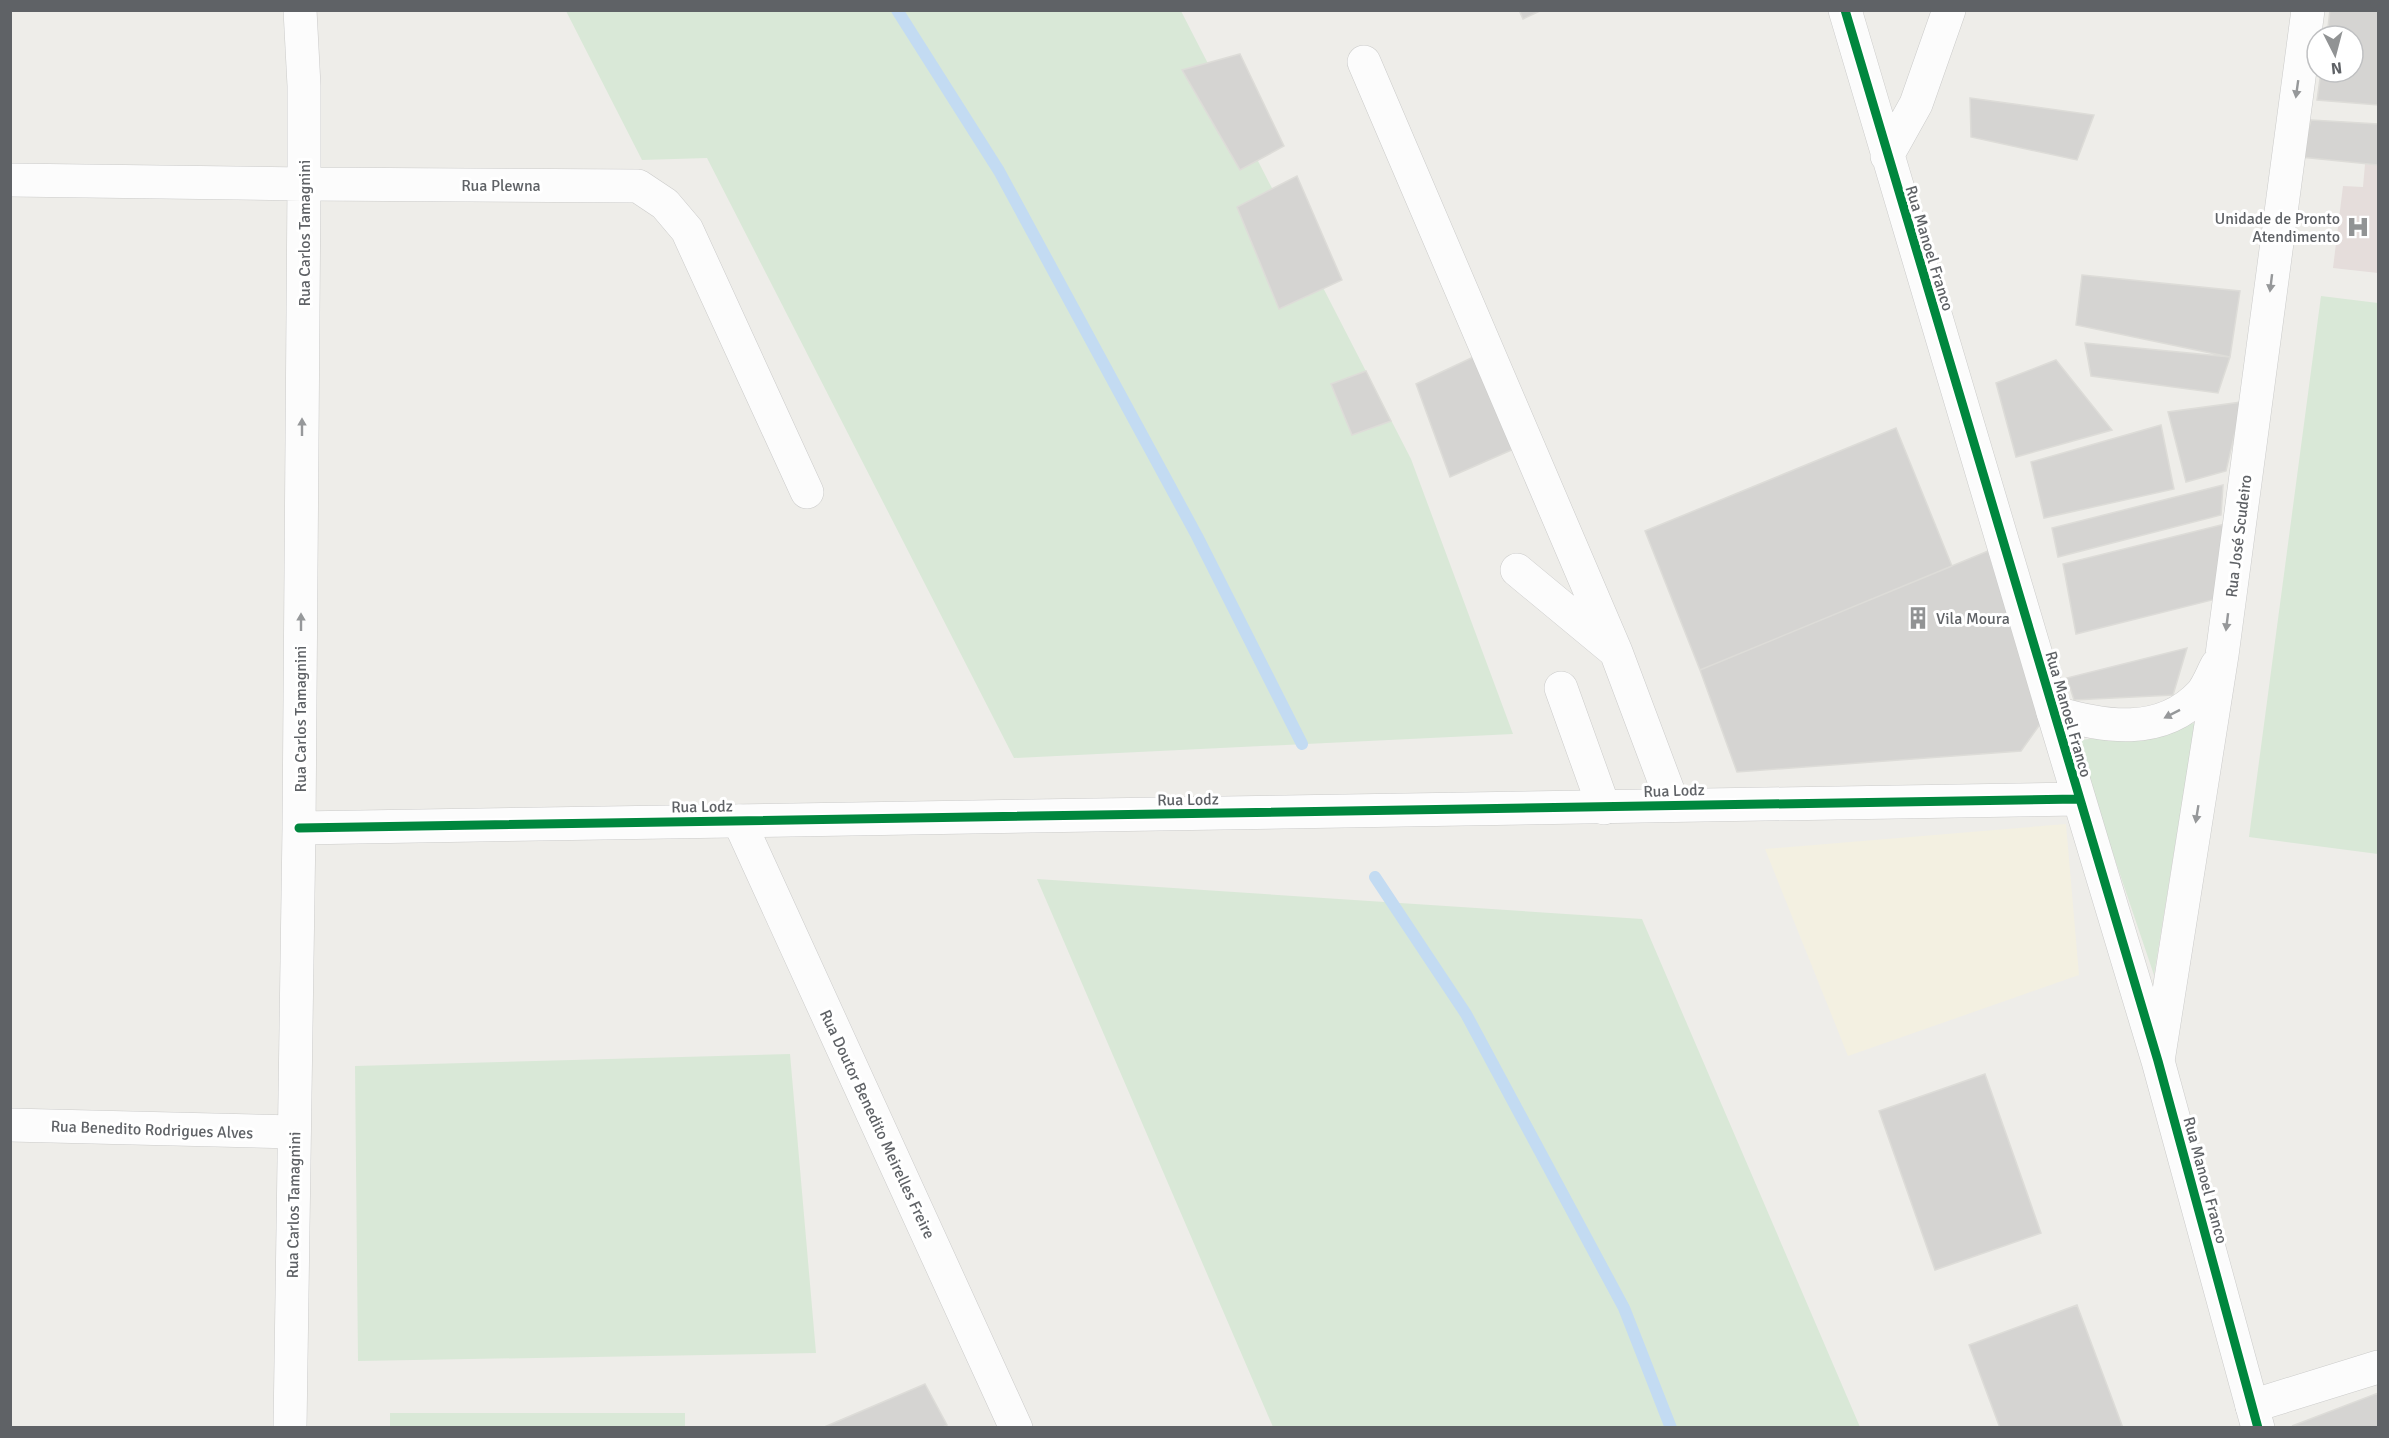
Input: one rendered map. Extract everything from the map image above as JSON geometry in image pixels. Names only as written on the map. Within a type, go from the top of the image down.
[{"type":"street","name":"Rua Carlos Tamagnini","points":[[290,1428],[299,828],[304,184],[300,10]]},
{"type":"street","name":"Rua Manoel Franco","points":[[1845,10],[2078,799],[2158,1061],[2255,1417]]},
{"type":"street","points":[[1887,156],[1916,104],[1934,61],[1949,10]]},
{"type":"street","name":"Rua José Scudeiro","points":[[2158,1061],[2222,655],[2308,10]]},
{"type":"street","points":[[1364,62],[1616,652],[1673,804]]},
{"type":"street","name":"Rua Plewna","points":[[10,180],[638,186],[665,204],[687,230],[807,492]]},
{"type":"street","points":[[1517,570],[1616,652]]},
{"type":"street","points":[[2053,712],[2087,722],[2119,726],[2150,724],[2177,713],[2202,693],[2222,655]]},
{"type":"street","points":[[1561,688],[1604,808]]},
{"type":"street","name":"Rua Lodz","points":[[299,828],[2078,799]]},
{"type":"street","name":"Rua Doutor Benedito Meirelles Freire","points":[[739,821],[1016,1428]]},
{"type":"street","name":"Rua Benedito Rodrigues Alves","points":[[10,1125],[294,1132]]},
{"type":"street","points":[[2255,1417],[2379,1367]]},
{"type":"shaded area","name":"Unidade de Pronto Atendimento","points":[[2365,164],[2378,165],[2378,273],[2333,268],[2343,186],[2363,187]]},
{"type":"green space","points":[[566,11],[1181,11],[1411,459],[1513,734],[1014,758],[707,158],[642,160]]},
{"type":"green space","points":[[2321,296],[2378,303],[2378,854],[2249,837]]},
{"type":"green space","points":[[2195,723],[2154,975],[2075,741]]},
{"type":"green space","points":[[1037,879],[1642,919],[1860,1427],[1273,1427]]},
{"type":"green space","points":[[790,1054],[816,1353],[358,1361],[355,1066]]},
{"type":"green space","points":[[390,1413],[685,1413],[685,1427],[390,1427]]},
{"type":"sand","points":[[2066,824],[2079,975],[1848,1056],[1765,849]]},
{"type":"building","points":[[1519,10],[1542,10],[1523,19]]},
{"type":"building","points":[[2330,10],[2378,10],[2378,105],[2317,100],[2319,84],[2365,84],[2365,24],[2328,24]]},
{"type":"building","points":[[1240,54],[1284,146],[1240,170],[1182,70]]},
{"type":"building","points":[[1970,98],[2094,115],[2077,160],[1971,137]]},
{"type":"building","points":[[2311,120],[2378,124],[2378,165],[2301,157]]},
{"type":"building","points":[[1297,176],[1342,280],[1279,309],[1237,207]]},
{"type":"building","points":[[2082,275],[2240,291],[2230,357],[2076,325]]},
{"type":"building","points":[[2085,343],[2230,357],[2218,393],[2091,376]]},
{"type":"building","points":[[1484,352],[1525,444],[1450,477],[1416,384]]},
{"type":"building","points":[[2056,360],[2112,430],[2016,457],[1996,383]]},
{"type":"building","points":[[1366,371],[1391,421],[1352,435],[1331,384]]},
{"type":"building","points":[[2242,402],[2226,471],[2186,482],[2168,412]]},
{"type":"building","points":[[2161,425],[2174,489],[2044,518],[2031,462]]},
{"type":"building","points":[[1896,428],[1952,566],[1700,670],[1645,531]]},
{"type":"building","points":[[2223,485],[2221,515],[2058,557],[2052,528]]},
{"type":"building","points":[[2233,522],[2216,599],[2076,634],[2063,564]]},
{"type":"building","name":"Vila Moura","points":[[1988,551],[2043,720],[2021,751],[1737,772],[1700,670]]},
{"type":"building","points":[[2187,648],[2173,695],[2074,700],[2067,678]]},
{"type":"building","points":[[1985,1074],[2041,1233],[1935,1270],[1879,1111]]},
{"type":"building","points":[[2077,1305],[2123,1428],[2000,1428],[1969,1345]]},
{"type":"building","points":[[925,1384],[947,1425],[941,1428],[822,1428]]},
{"type":"building","points":[[2378,1393],[2378,1428],[2292,1426]]},
{"type":"waterway","points":[[897,10],[999,171],[1197,536],[1302,744]]},
{"type":"waterway","points":[[1375,877],[1466,1014],[1624,1308],[1671,1428]]},
{"type":"cycle path","points":[[1845,10],[2158,1061],[2258,1428]]},
{"type":"cycle path","points":[[299,828],[2078,799]]},
{"type":"place","name":"Unidade de Pronto Atendimento","points":[[2358,227]]},
{"type":"place","name":"Vila Moura","points":[[1918,618]]}]
